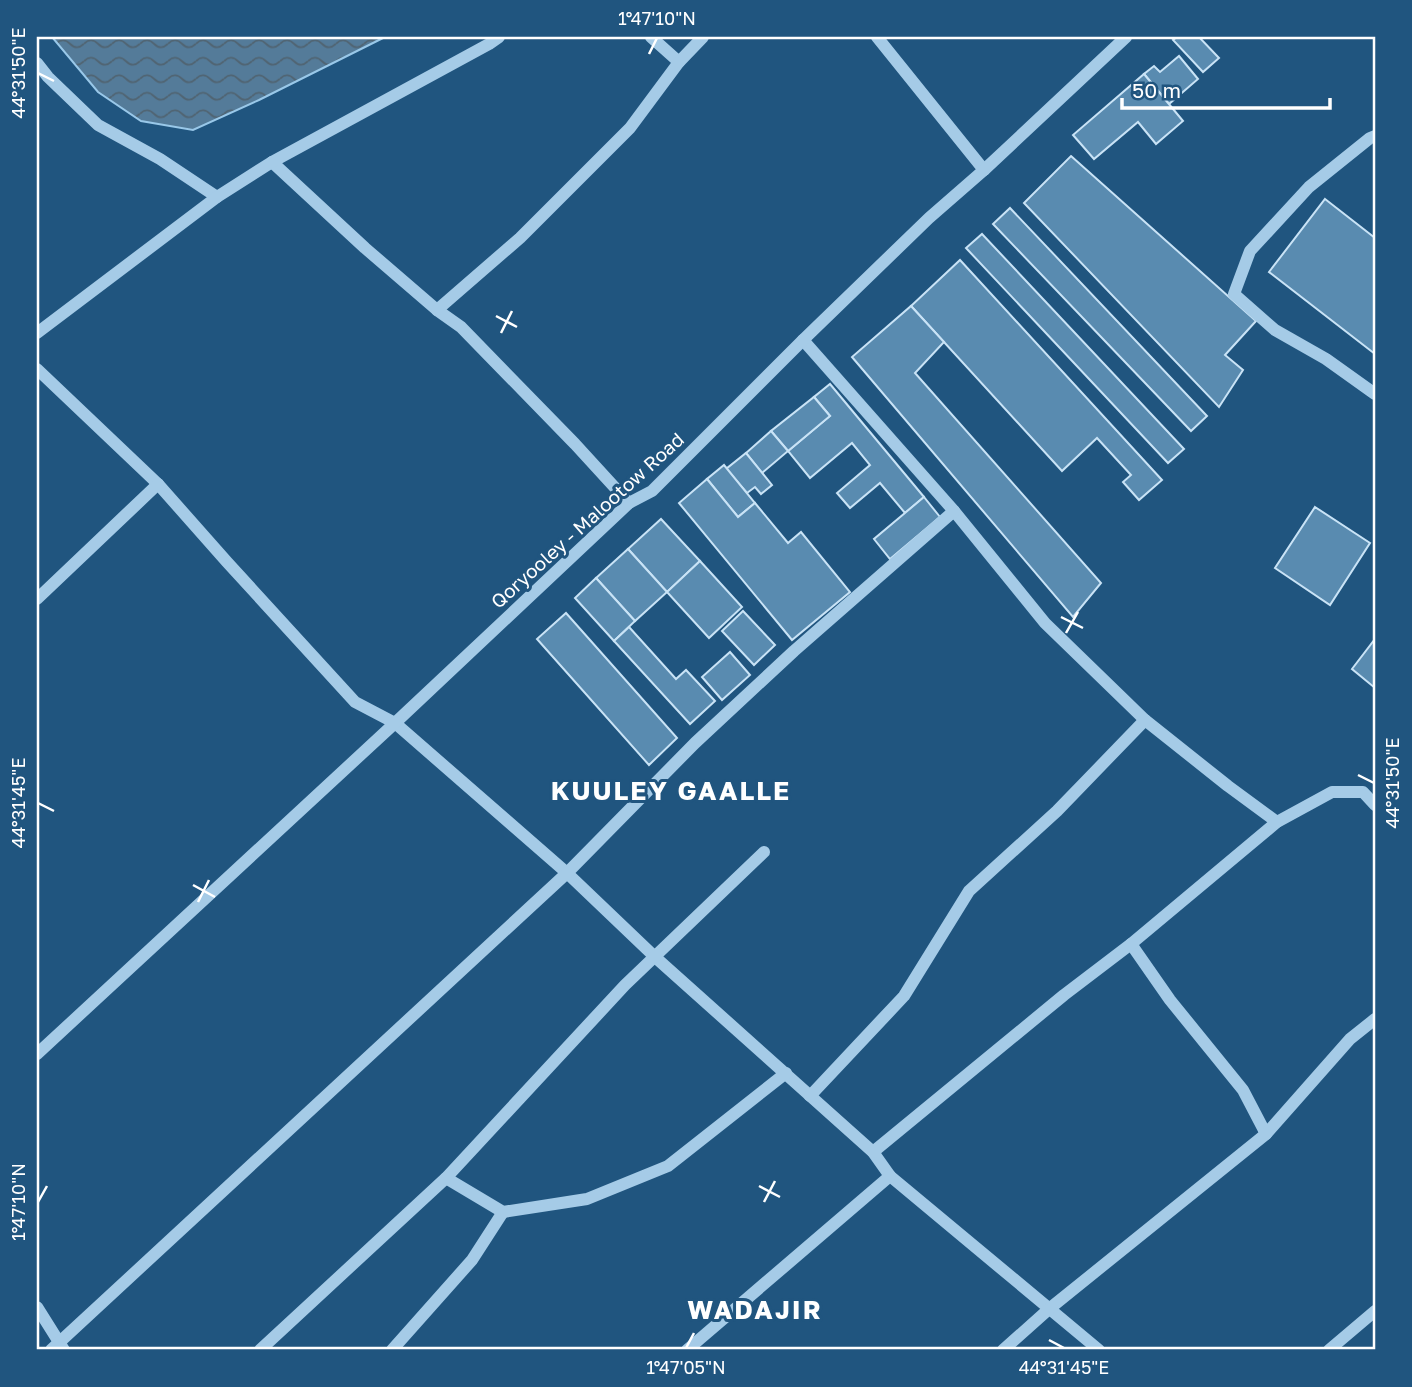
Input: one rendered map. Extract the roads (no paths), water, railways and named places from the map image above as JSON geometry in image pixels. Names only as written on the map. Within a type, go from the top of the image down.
[{"type":"street","points":[[37,333],[217,197],[272,162],[499,37]]},
{"type":"street","points":[[651,37],[679,62]]},
{"type":"street","points":[[437,310],[520,238],[630,128],[679,62],[704,37]]},
{"type":"street","points":[[877,37],[984,170]]},
{"type":"street","name":"Qoryooley - Malootow Road","points":[[37,1055],[629,503],[652,491],[929,218],[1126,37]]},
{"type":"street","points":[[37,63],[48,78],[98,125],[160,159],[217,197]]},
{"type":"street","points":[[37,87],[48,78]]},
{"type":"street","points":[[1375,136],[1310,187],[1250,251],[1234,294],[1275,330],[1326,359],[1375,394]]},
{"type":"street","points":[[272,162],[365,248],[437,310],[461,327],[629,503]]},
{"type":"street","points":[[803,340],[954,511],[1045,622],[1145,720],[1277,822]]},
{"type":"street","points":[[37,369],[158,484],[355,702],[396,723],[567,873],[655,957],[873,1152],[890,1176],[1099,1350]]},
{"type":"street","points":[[37,598],[158,484]]},
{"type":"street","points":[[37,1307],[58,1348],[567,873],[695,743],[794,651],[954,511]]},
{"type":"street","points":[[810,1096],[904,996],[969,891],[1057,811],[1145,720]]},
{"type":"street","points":[[873,1152],[1064,995],[1131,944],[1277,822],[1332,792],[1363,792],[1375,806]]},
{"type":"street","points":[[260,1350],[275,1346],[446,1178],[625,985],[764,852]]},
{"type":"street","points":[[1131,944],[1170,1000],[1243,1090],[1266,1133]]},
{"type":"street","points":[[1003,1350],[1049,1309],[1266,1133],[1350,1039],[1375,1019]]},
{"type":"street","points":[[446,1178],[503,1212],[587,1199],[668,1166],[786,1073]]},
{"type":"street","points":[[687,1350],[890,1176]]},
{"type":"street","points":[[392,1350],[472,1260],[503,1212]]},
{"type":"street","points":[[1329,1350],[1375,1311]]},
{"type":"water","points":[[52,37],[385,37],[193,130],[141,121],[98,92]]},
{"type":"district","name":"KUULEY GAALLE","points":[[671,790]]},
{"type":"district","name":"WADAJIR","points":[[755,1309]]}]
